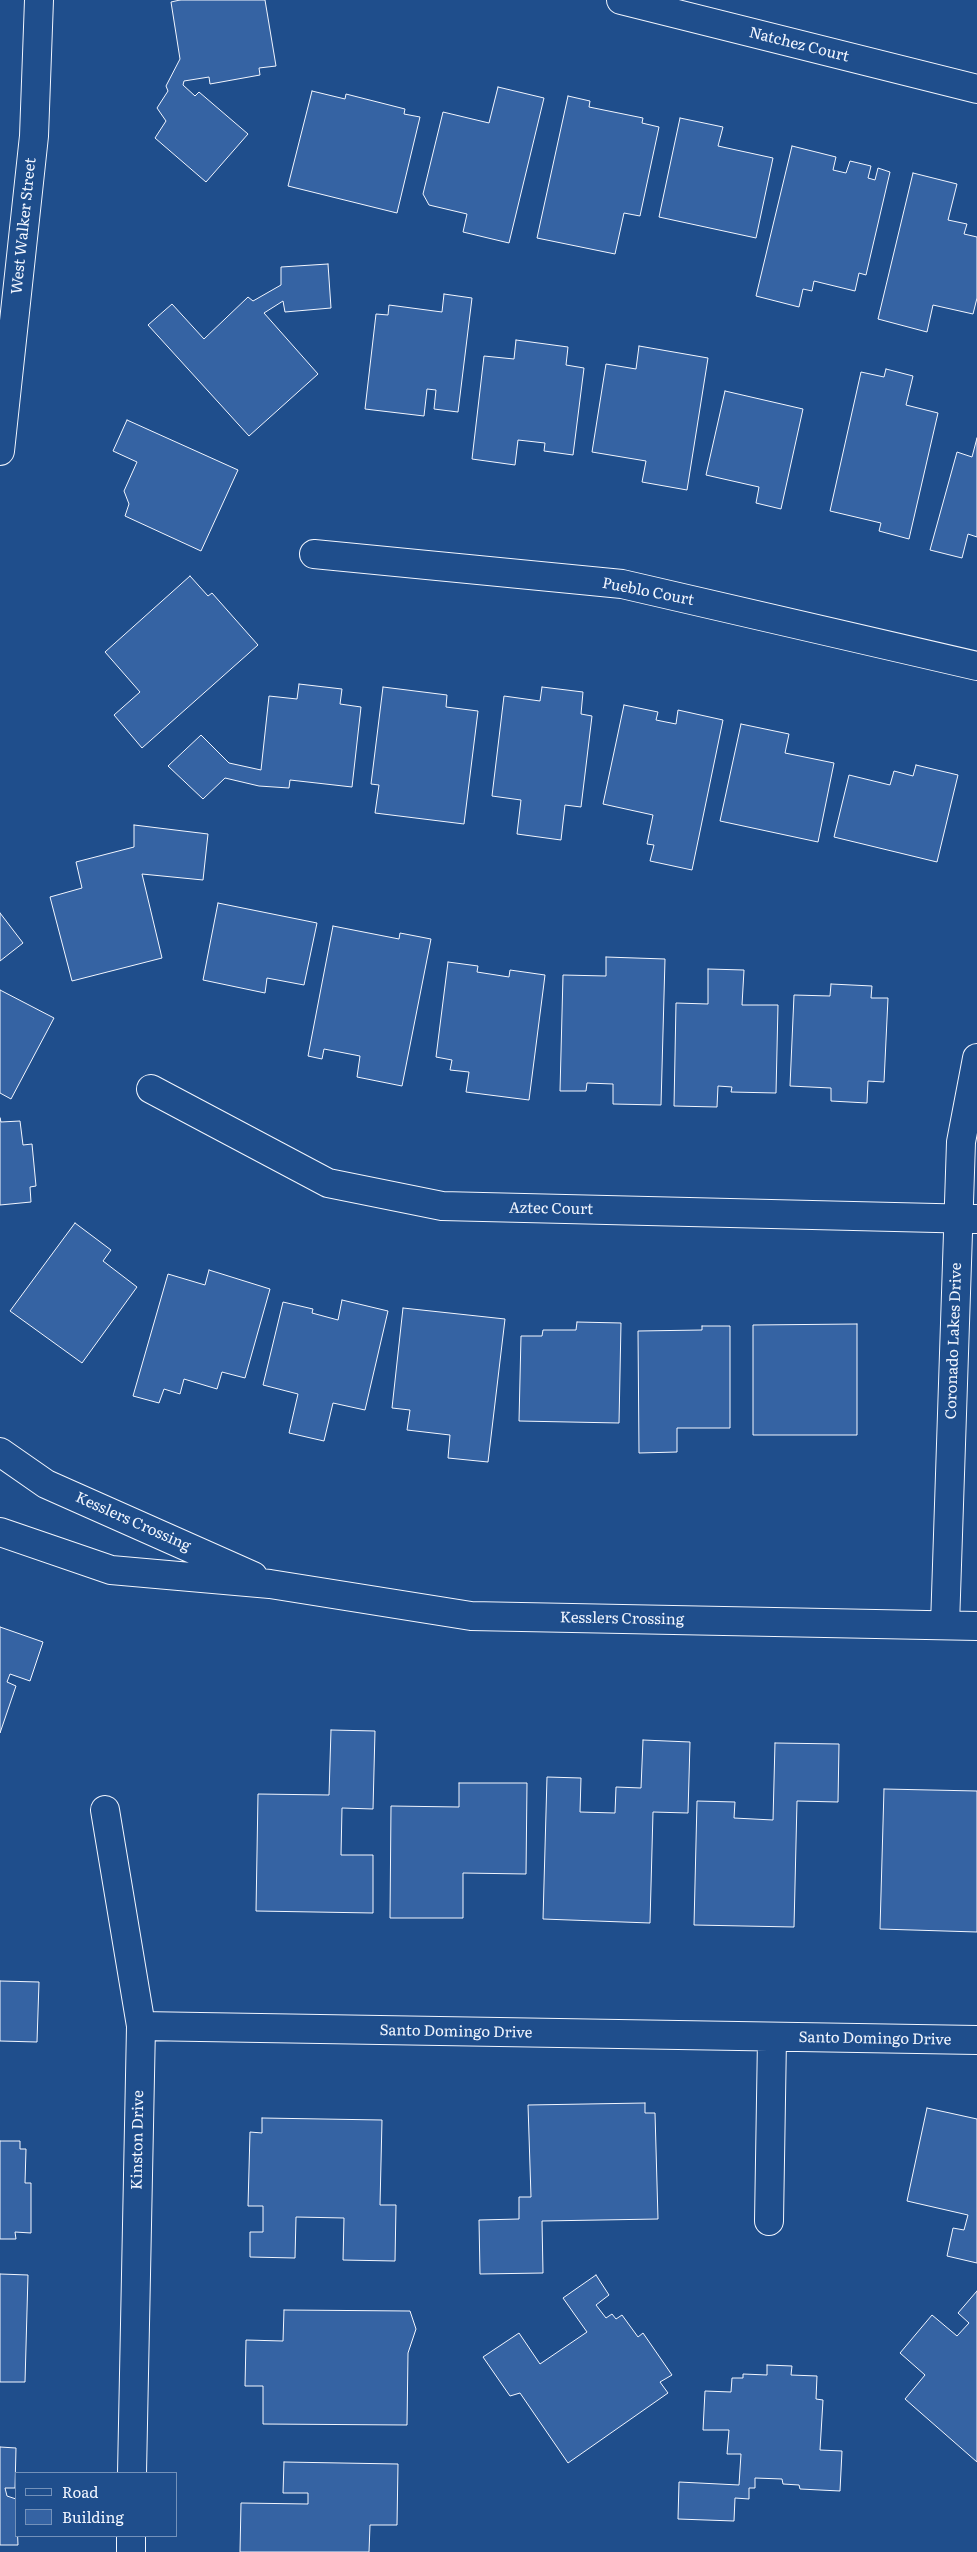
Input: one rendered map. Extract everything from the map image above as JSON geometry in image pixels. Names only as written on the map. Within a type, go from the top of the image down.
[{"type":"street","name":"West Walker Street","points":[[0,451],[34,136],[39,0]]},
{"type":"street","name":"Natchez Court","points":[[621,0],[977,90]]},
{"type":"street","name":"Pueblo Court","points":[[314,554],[622,584],[977,666]]},
{"type":"street","name":"Coronado Lakes Drive","points":[[944,1625],[968,1219],[961,1142],[977,1058]]},
{"type":"street","name":"Aztec Court","points":[[151,1089],[328,1183],[442,1206],[968,1219]]},
{"type":"street","name":"Kesslers Crossing","points":[[0,1452],[46,1484],[185,1544],[270,1584]]},
{"type":"street","name":"Kesslers Crossing","points":[[0,1532],[111,1570],[270,1584],[471,1616],[977,1626]]},
{"type":"street","name":"Kinston Drive","points":[[105,1810],[141,2026],[132,2472]]},
{"type":"street","name":"Santo Domingo Drive","points":[[141,2026],[977,2040]]},
{"type":"street","points":[[769,2221],[772,2038]]},
{"type":"street","points":[[131,2537],[131,2552]]},
{"type":"building","points":[[180,0],[265,0],[276,66],[259,68],[260,75],[210,84],[209,77],[184,81],[183,85],[195,96],[199,92],[248,134],[206,182],[155,138],[166,121],[157,108],[168,91],[166,86],[180,59],[171,2]]},
{"type":"building","points":[[498,87],[544,98],[509,243],[463,232],[467,214],[429,205],[423,194],[443,112],[489,123]]},
{"type":"building","points":[[312,91],[345,99],[346,94],[405,109],[404,114],[420,117],[397,213],[288,186]]},
{"type":"building","points":[[568,96],[590,101],[589,107],[643,118],[642,123],[659,127],[640,216],[624,213],[615,254],[537,238]]},
{"type":"building","points":[[680,118],[723,127],[718,146],[773,158],[756,238],[659,217]]},
{"type":"building","points":[[792,146],[836,157],[833,170],[846,173],[850,161],[871,166],[868,178],[875,180],[878,168],[890,172],[866,275],[859,273],[855,291],[814,281],[812,291],[803,289],[799,307],[756,296]]},
{"type":"building","points":[[913,173],[957,184],[948,220],[967,224],[964,234],[977,237],[977,298],[973,314],[933,305],[927,332],[878,319]]},
{"type":"building","points":[[328,264],[331,308],[285,312],[283,301],[264,313],[318,374],[249,436],[148,325],[172,304],[204,339],[248,297],[253,301],[281,285],[281,267]]},
{"type":"building","points":[[444,294],[472,298],[458,412],[434,409],[436,390],[427,389],[424,416],[365,409],[376,314],[388,315],[389,305],[442,312]]},
{"type":"building","points":[[516,340],[568,347],[566,365],[584,368],[573,455],[544,451],[545,443],[518,440],[515,465],[472,459],[484,356],[514,359]]},
{"type":"building","points":[[639,346],[708,358],[687,490],[642,482],[646,461],[592,452],[606,364],[636,369]]},
{"type":"building","points":[[886,369],[913,376],[906,405],[938,413],[909,539],[879,531],[881,523],[830,511],[861,372],[884,377]]},
{"type":"building","points":[[725,391],[803,409],[781,509],[756,503],[759,487],[706,475]]},
{"type":"building","points":[[127,420],[238,470],[201,551],[125,516],[129,504],[124,491],[137,462],[113,451]]},
{"type":"building","points":[[977,438],[977,537],[968,534],[962,558],[930,550],[957,452],[972,457]]},
{"type":"building","points":[[190,576],[208,596],[212,593],[258,645],[142,748],[114,715],[140,692],[105,652]]},
{"type":"building","points":[[299,684],[342,689],[340,704],[361,707],[352,787],[290,780],[289,788],[259,786],[225,778],[203,799],[168,766],[201,735],[229,763],[261,770],[269,696],[297,699]]},
{"type":"building","points":[[383,687],[447,695],[446,707],[478,711],[464,824],[375,813],[379,785],[371,784]]},
{"type":"building","points":[[542,687],[583,692],[581,714],[592,716],[581,807],[565,805],[561,840],[517,834],[521,800],[492,796],[504,696],[540,701]]},
{"type":"building","points":[[624,705],[658,712],[656,720],[676,724],[678,710],[723,720],[692,870],[650,861],[654,845],[647,844],[653,815],[603,804]]},
{"type":"building","points":[[741,724],[789,734],[785,753],[834,763],[818,842],[720,821]]},
{"type":"building","points":[[916,765],[958,775],[937,862],[834,837],[849,775],[890,785],[894,771],[913,776]]},
{"type":"building","points":[[134,825],[208,834],[203,880],[142,874],[162,958],[72,981],[50,897],[82,888],[76,862],[134,847]]},
{"type":"building","points":[[218,903],[317,923],[304,985],[267,978],[265,993],[203,980]]},
{"type":"building","points":[[0,913],[23,943],[0,961]]},
{"type":"building","points":[[333,926],[399,939],[400,933],[431,939],[402,1086],[357,1077],[360,1056],[324,1049],[322,1059],[308,1056]]},
{"type":"building","points":[[606,957],[665,959],[661,1105],[613,1104],[613,1084],[587,1083],[586,1091],[560,1091],[563,975],[606,976]]},
{"type":"building","points":[[448,962],[478,966],[477,972],[509,977],[510,970],[545,975],[529,1100],[466,1092],[469,1072],[450,1070],[452,1060],[436,1057]]},
{"type":"building","points":[[708,969],[744,970],[742,1005],[778,1005],[776,1093],[731,1092],[732,1087],[718,1086],[717,1107],[674,1106],[676,1003],[708,1004]]},
{"type":"building","points":[[831,984],[872,986],[871,998],[888,998],[884,1082],[868,1081],[867,1103],[831,1101],[831,1088],[790,1086],[794,995],[830,996]]},
{"type":"building","points":[[0,990],[54,1018],[11,1099],[0,1093]]},
{"type":"building","points":[[0,1118],[1,1122],[20,1121],[23,1145],[32,1144],[36,1186],[30,1187],[31,1202],[0,1205]]},
{"type":"building","points":[[75,1223],[111,1250],[103,1261],[137,1287],[82,1363],[10,1311]]},
{"type":"building","points":[[209,1270],[270,1289],[245,1378],[222,1372],[217,1389],[184,1379],[180,1394],[164,1389],[159,1403],[133,1396],[168,1274],[205,1285]]},
{"type":"building","points":[[342,1300],[388,1311],[365,1410],[333,1403],[324,1441],[289,1433],[298,1394],[263,1385],[283,1302],[313,1309],[312,1313],[338,1320]]},
{"type":"building","points":[[403,1308],[505,1319],[488,1462],[448,1458],[450,1435],[407,1430],[410,1410],[392,1408]]},
{"type":"building","points":[[577,1322],[621,1323],[619,1423],[519,1421],[521,1336],[542,1336],[543,1330],[576,1330]]},
{"type":"building","points":[[857,1324],[857,1435],[753,1435],[753,1325]]},
{"type":"building","points":[[702,1326],[730,1326],[730,1428],[677,1428],[677,1452],[639,1453],[638,1331],[702,1330]]},
{"type":"building","points":[[0,1627],[43,1642],[30,1681],[10,1674],[7,1682],[16,1686],[0,1733]]},
{"type":"building","points":[[331,1730],[375,1731],[373,1809],[342,1808],[341,1855],[373,1855],[373,1913],[256,1911],[258,1794],[329,1795]]},
{"type":"building","points":[[643,1740],[690,1742],[688,1813],[653,1812],[650,1923],[543,1919],[547,1777],[581,1778],[580,1812],[615,1813],[616,1787],[641,1788]]},
{"type":"building","points":[[775,1743],[839,1744],[838,1802],[797,1801],[794,1927],[694,1925],[697,1801],[735,1802],[734,1818],[773,1820]]},
{"type":"building","points":[[459,1783],[527,1783],[526,1874],[463,1873],[463,1918],[390,1918],[391,1806],[459,1807]]},
{"type":"building","points":[[884,1789],[977,1791],[977,1932],[880,1929]]},
{"type":"building","points":[[0,1981],[39,1982],[37,2042],[0,2041]]},
{"type":"building","points":[[645,2103],[645,2113],[655,2113],[658,2219],[542,2221],[543,2273],[480,2274],[479,2220],[519,2219],[519,2197],[531,2197],[528,2105]]},
{"type":"building","points":[[927,2108],[977,2119],[977,2263],[947,2256],[953,2228],[964,2230],[968,2215],[907,2201]]},
{"type":"building","points":[[262,2118],[382,2120],[380,2205],[396,2205],[395,2261],[343,2260],[344,2218],[296,2217],[295,2258],[250,2257],[250,2232],[263,2232],[263,2206],[248,2206],[250,2132],[262,2133]]},
{"type":"building","points":[[0,2141],[20,2141],[20,2149],[26,2149],[25,2183],[31,2183],[31,2233],[15,2232],[16,2239],[0,2239]]},
{"type":"building","points":[[0,2274],[28,2275],[25,2382],[0,2382]]},
{"type":"building","points":[[596,2275],[609,2295],[596,2305],[606,2318],[612,2314],[616,2319],[622,2315],[638,2337],[643,2333],[672,2375],[660,2382],[668,2393],[568,2463],[520,2393],[510,2396],[483,2357],[519,2333],[540,2364],[587,2332],[563,2298]]},
{"type":"building","points":[[977,2291],[977,2462],[905,2399],[925,2375],[900,2353],[932,2315],[957,2336],[969,2323],[958,2313]]},
{"type":"building","points":[[284,2310],[410,2311],[416,2329],[408,2353],[407,2425],[263,2424],[263,2386],[245,2386],[246,2340],[283,2341]]},
{"type":"building","points":[[767,2365],[792,2366],[791,2375],[817,2376],[816,2399],[823,2400],[820,2450],[842,2451],[840,2491],[800,2489],[799,2485],[783,2484],[782,2479],[755,2478],[755,2488],[749,2488],[749,2499],[735,2498],[734,2521],[678,2519],[679,2482],[739,2485],[741,2454],[727,2454],[729,2430],[703,2430],[705,2391],[731,2392],[732,2378],[743,2378],[743,2374],[767,2375]]},
{"type":"building","points":[[0,2447],[16,2448],[15,2488],[5,2488],[7,2496],[15,2499],[15,2537],[18,2537],[18,2545],[0,2545]]},
{"type":"building","points":[[284,2462],[398,2464],[397,2525],[370,2525],[369,2552],[240,2552],[241,2503],[308,2504],[308,2493],[283,2493]]}]
